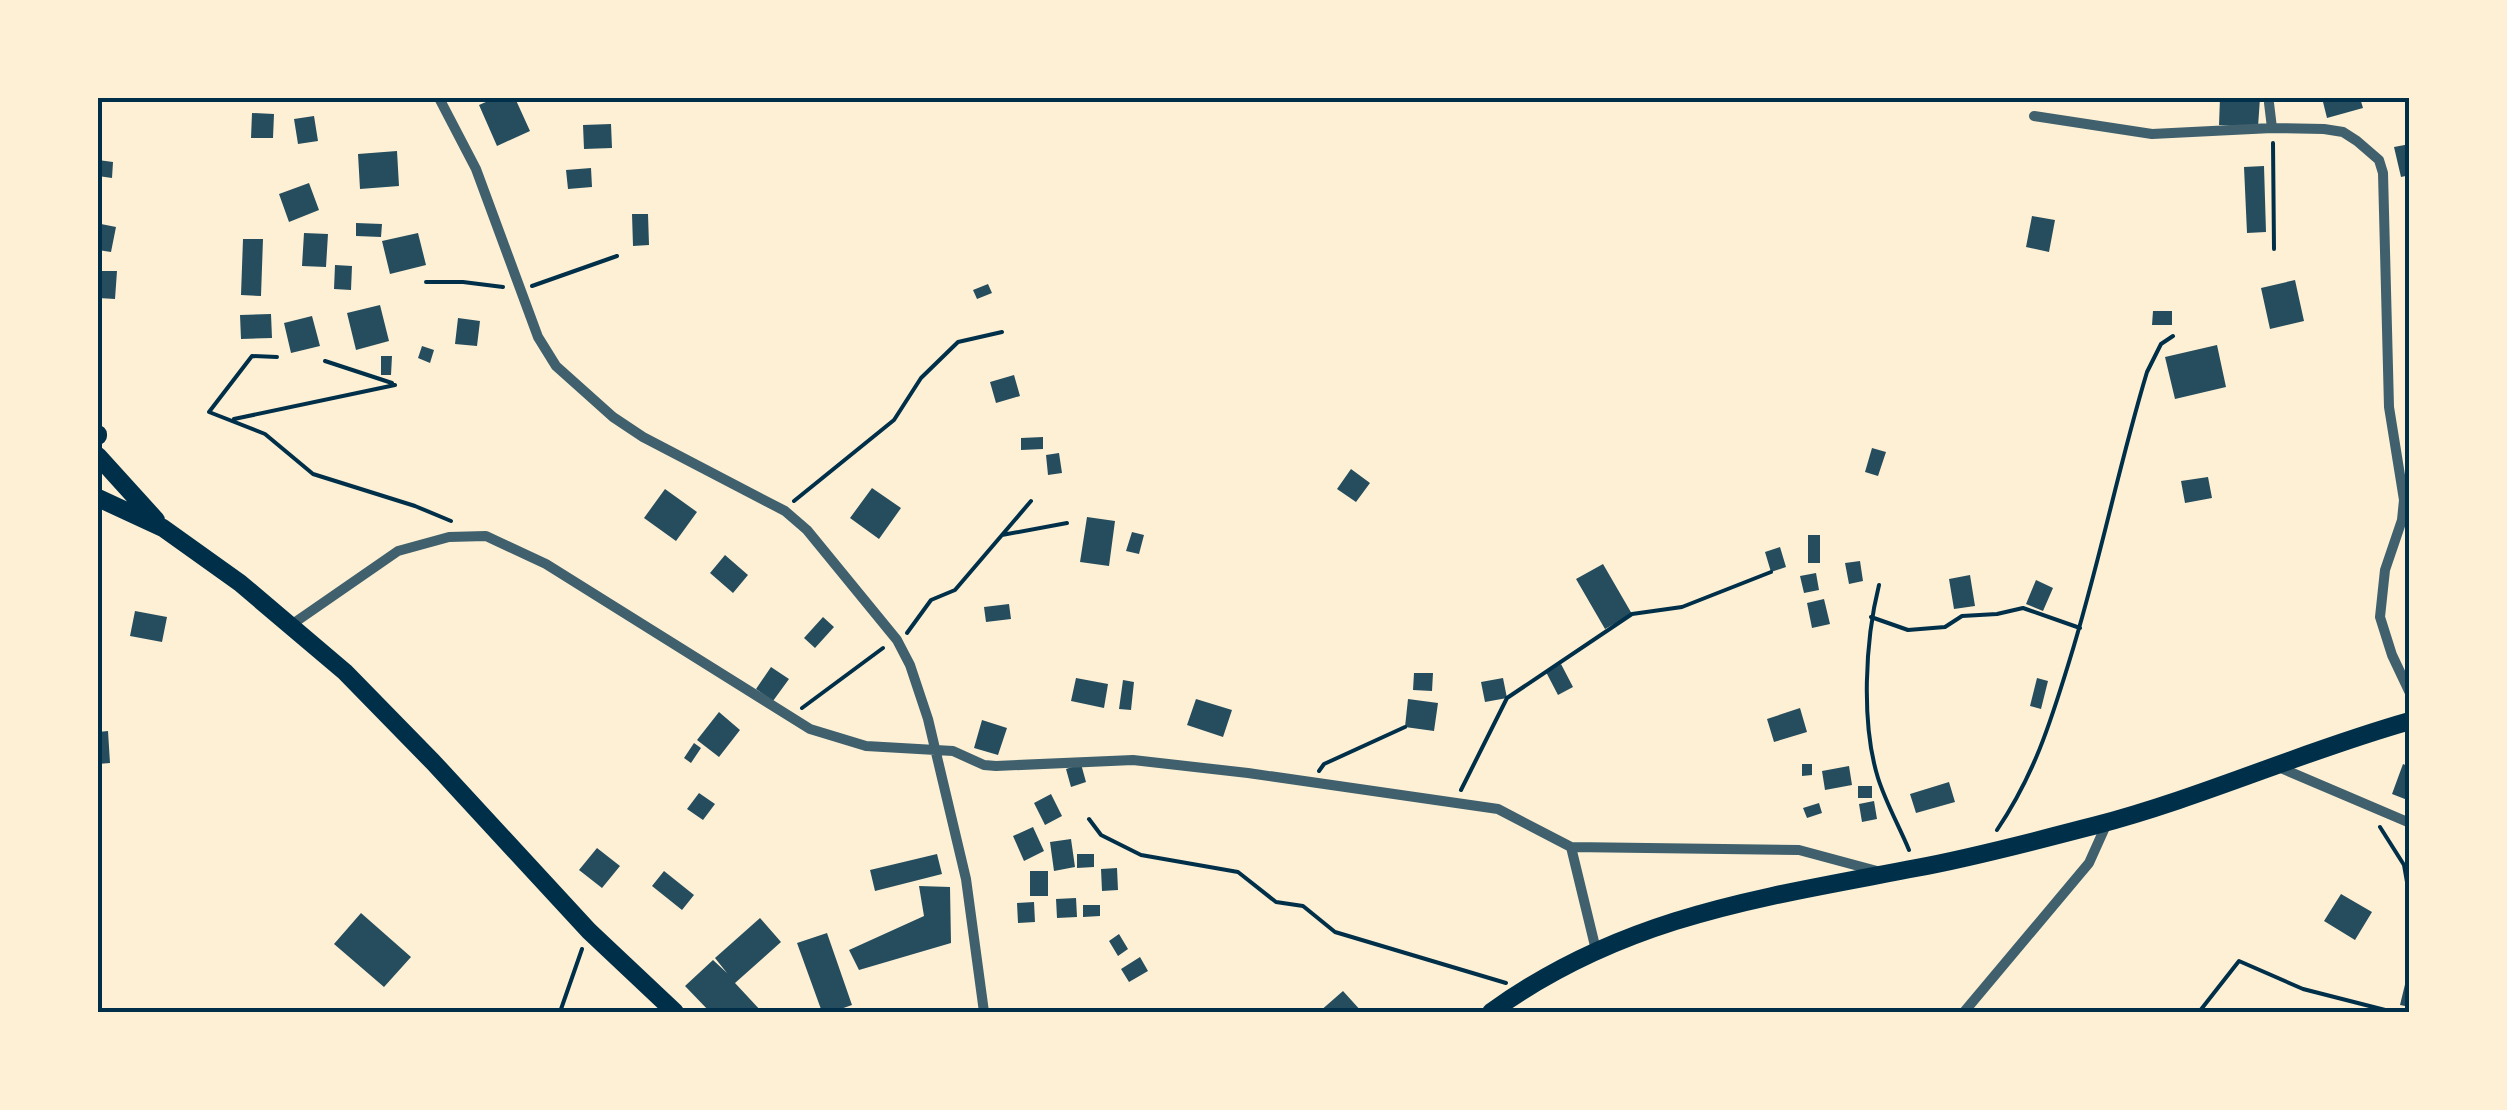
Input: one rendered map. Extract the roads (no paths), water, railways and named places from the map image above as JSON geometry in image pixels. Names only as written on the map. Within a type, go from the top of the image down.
[{"type":"highway","points":[[98,456],[163,528],[291,625],[345,672],[589,930],[674,1012]]},
{"type":"highway","points":[[98,498],[163,528]]},
{"type":"highway","points":[[1491,1012],[1524,988],[1596,950],[1653,926],[1723,906],[1917,868],[2107,822],[2352,737],[2410,721]]},
{"type":"street","points":[[440,98],[476,168],[538,336],[556,366],[602,408],[643,438],[785,511],[807,530],[897,640],[928,719],[966,878],[984,1012]]},
{"type":"street","points":[[2269,104],[2272,128]]},
{"type":"street","points":[[2034,116],[2152,134],[2272,128],[2344,132],[2379,160],[2383,173],[2390,407],[2404,500],[2402,520],[2384,570],[2380,617],[2410,693]]},
{"type":"street","points":[[291,625],[398,551],[448,537],[486,536],[546,564],[810,729],[835,739],[894,750],[953,752],[996,766],[1133,760],[1498,809],[1571,847],[1799,850],[1884,874]]},
{"type":"street","points":[[2275,765],[2410,823]]},
{"type":"street","points":[[1964,1012],[2089,863],[2107,822]]},
{"type":"street","points":[[1571,847],[1596,950]]}]
